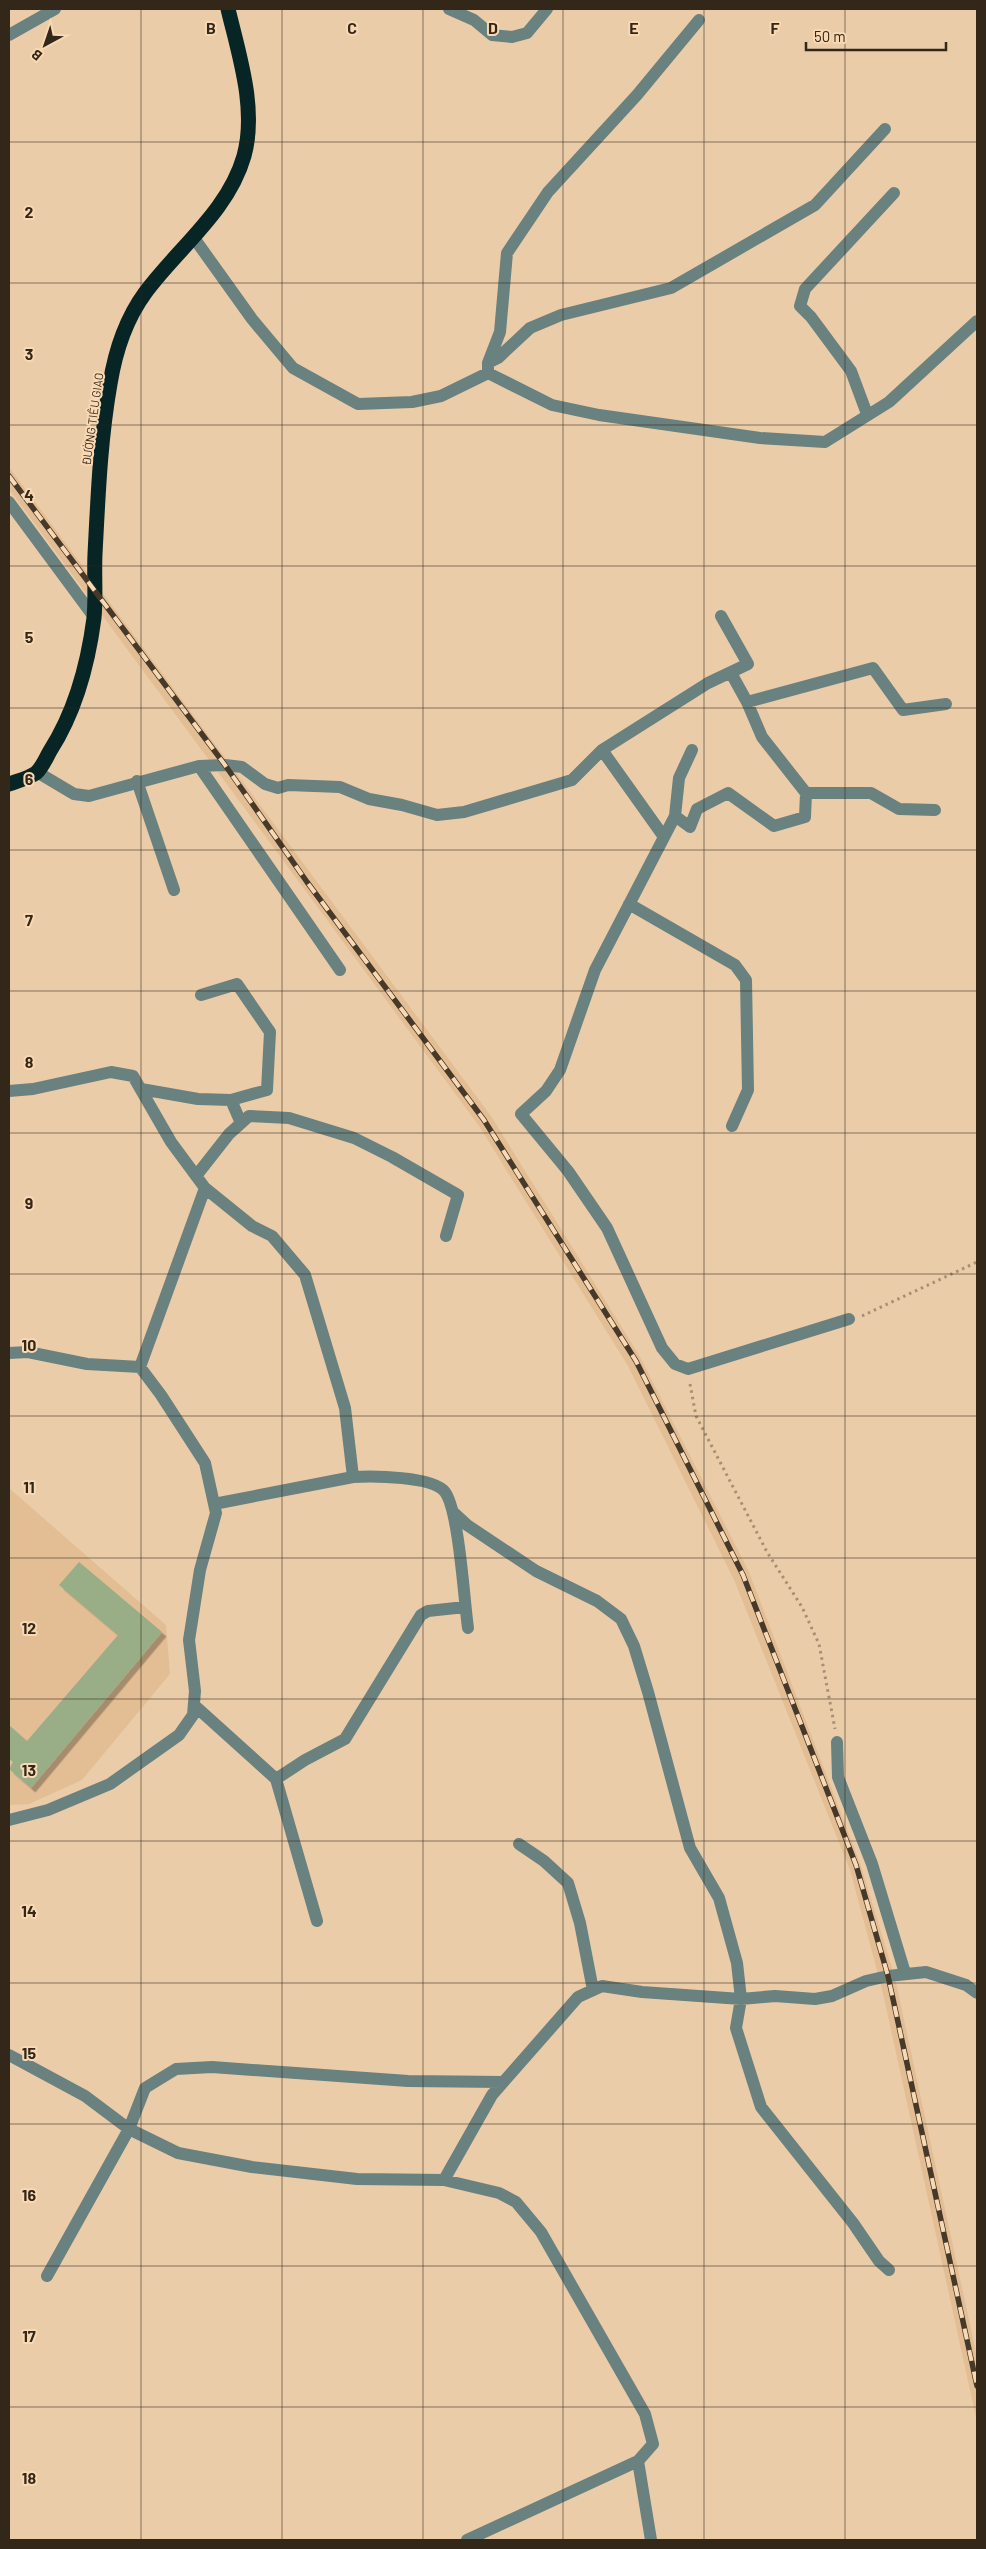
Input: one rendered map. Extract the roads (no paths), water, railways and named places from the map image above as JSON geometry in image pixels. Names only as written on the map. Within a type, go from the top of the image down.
[{"type":"highway","name":"ĐƯỜNG TIÊU GIAO","points":[[37,772],[62,733],[77,694],[94,617],[93,587],[100,464],[110,383],[122,338],[131,316],[162,272],[194,238],[228,193],[244,156],[248,117],[244,75],[230,9]]},
{"type":"highway","points":[[9,784],[37,772]]},
{"type":"street","points":[[9,35],[55,9]]},
{"type":"street","points":[[449,9],[474,20],[492,35],[512,38],[526,33],[547,9]]},
{"type":"street","points":[[488,368],[500,332],[507,253],[548,192],[637,95],[699,20]]},
{"type":"street","points":[[194,238],[252,319],[293,368],[358,404],[412,402],[441,396],[488,368],[530,328],[538,324],[561,315],[671,288],[815,205],[885,129]]},
{"type":"street","points":[[867,414],[852,371],[811,317],[800,306],[805,288],[894,193]]},
{"type":"street","points":[[488,368],[552,405],[599,415],[760,438],[825,442],[889,402],[977,321]]},
{"type":"street","points":[[9,502],[94,617]]},
{"type":"street","points":[[37,772],[74,794],[89,796],[199,766],[242,767],[265,784],[278,788],[288,785],[340,787],[369,799],[402,805],[437,815],[464,812],[572,780],[602,750],[708,683],[748,664],[721,616]]},
{"type":"street","points":[[747,702],[872,668],[903,710],[946,704]]},
{"type":"street","points":[[675,816],[690,827],[697,809],[728,793],[774,826],[805,817],[806,793],[762,737],[747,702],[731,673]]},
{"type":"street","points":[[602,750],[664,837]]},
{"type":"street","points":[[692,750],[680,778],[675,816],[595,970],[560,1070],[546,1091],[521,1114],[568,1171],[607,1228],[662,1348],[674,1364],[688,1369],[849,1320]]},
{"type":"street","points":[[199,766],[340,970]]},
{"type":"street","points":[[137,782],[174,890]]},
{"type":"street","points":[[806,793],[871,793],[900,809],[935,810]]},
{"type":"street","points":[[629,904],[735,965],[746,980],[748,1090],[732,1126]]},
{"type":"street","points":[[141,1088],[198,1099],[231,1100],[267,1090],[270,1032],[237,984],[201,995]]},
{"type":"street","points":[[9,1090],[33,1090],[111,1072],[133,1076],[171,1142],[205,1188],[252,1226],[272,1236],[305,1275],[345,1408],[353,1477]]},
{"type":"street","points":[[231,1100],[241,1123]]},
{"type":"street","points":[[196,1176],[229,1134],[249,1116],[289,1118],[354,1138],[392,1157],[458,1195],[446,1236]]},
{"type":"street","points":[[140,1367],[205,1188]]},
{"type":"street","points":[[9,1353],[28,1352],[88,1364],[140,1367],[161,1395],[205,1463],[216,1513],[200,1570],[189,1640],[195,1691],[193,1715],[179,1735],[110,1784],[48,1810],[9,1820]]},
{"type":"street","points":[[214,1504],[353,1477],[373,1476],[430,1482],[445,1491],[454,1513],[468,1628]]},
{"type":"street","points":[[454,1513],[467,1525],[536,1570],[597,1600],[621,1619],[634,1646],[648,1692],[690,1848],[719,1898],[737,1963],[741,1998],[736,2028],[762,2107],[853,2223],[879,2261],[890,2270]]},
{"type":"street","points":[[276,1779],[305,1760],[345,1739],[421,1615],[428,1611],[465,1607]]},
{"type":"street","points":[[194,1705],[276,1779],[317,1921]]},
{"type":"street","points":[[837,1742],[838,1777],[872,1864],[905,1973]]},
{"type":"street","points":[[519,1844],[544,1861],[568,1883],[580,1923],[594,1990]]},
{"type":"street","points":[[444,2180],[492,2095],[578,1997],[602,1986],[642,1992],[741,1998],[775,1996],[815,1999],[832,1996],[866,1982],[905,1973],[926,1972],[966,1985],[977,1994]]},
{"type":"street","points":[[9,2055],[85,2096],[129,2129],[178,2153],[252,2167],[356,2179],[444,2180],[500,2193],[516,2202],[541,2232],[645,2414],[653,2444],[638,2461],[467,2540]]},
{"type":"street","points":[[47,2276],[129,2129],[145,2088],[176,2069],[212,2067],[408,2081],[503,2082]]},
{"type":"street","points":[[638,2461],[651,2540]]},
{"type":"railway","points":[[9,476],[225,765],[307,882],[484,1120],[636,1361],[743,1575],[856,1865],[888,1976],[977,2386]]}]
